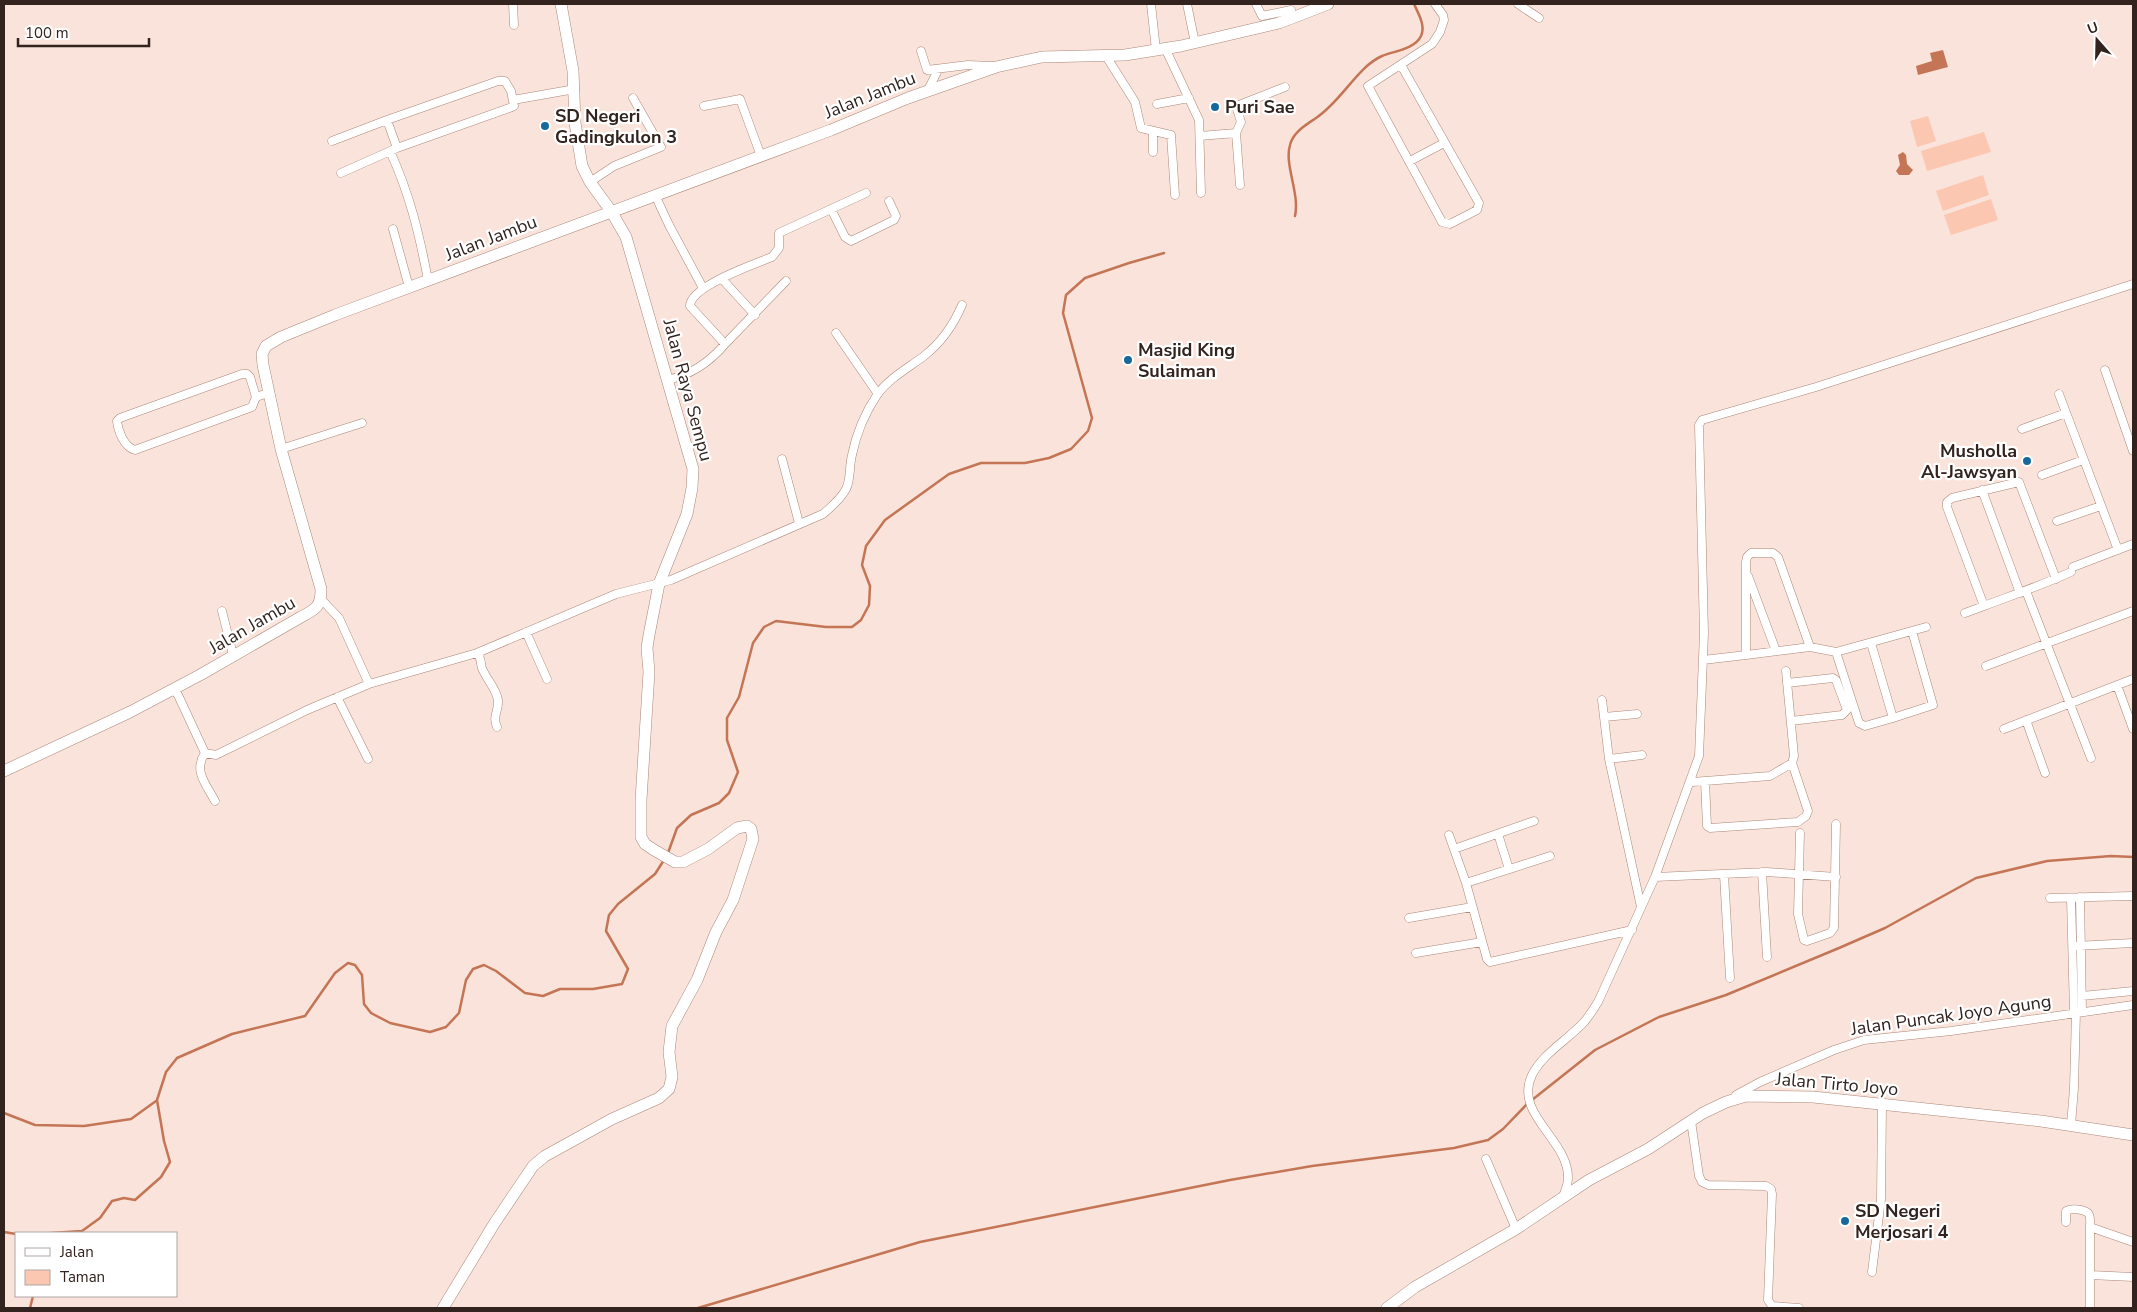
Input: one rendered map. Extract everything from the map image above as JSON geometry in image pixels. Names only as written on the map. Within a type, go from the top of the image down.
[{"type":"street","points":[[513,4],[514,26]]},
{"type":"street","name":"Jalan Raya Sempu","points":[[443,1308],[494,1224],[533,1166],[545,1156],[612,1119],[659,1098],[669,1089],[672,1077],[668,1052],[672,1026],[697,980],[716,932],[733,900],[751,849],[753,834],[747,826],[737,828],[689,860],[675,862],[645,844],[640,830],[649,672],[647,648],[659,584],[687,514],[693,476],[691,458],[626,237],[611,211],[590,182],[582,166],[574,112],[575,89],[561,4]]},
{"type":"street","points":[[1151,4],[1160,49],[1189,98],[1199,120],[1201,193]]},
{"type":"street","points":[[1187,4],[1195,43]]},
{"type":"street","points":[[1256,4],[1262,16],[1291,11]]},
{"type":"street","name":"Jalan Jambu","points":[[4,768],[130,712],[173,690],[315,609],[321,599],[321,589],[281,450],[268,393],[262,354],[270,343],[305,327],[409,287],[996,67],[1029,58],[1106,56],[1195,43],[1291,11],[1328,4]]},
{"type":"street","points":[[1401,65],[1479,206],[1477,210],[1450,224],[1442,222],[1368,86],[1432,44],[1440,32],[1444,20],[1443,14],[1435,4]]},
{"type":"street","points":[[1518,4],[1539,18]]},
{"type":"street","points":[[922,51],[928,70],[968,65],[996,67]]},
{"type":"street","points":[[1106,56],[1136,102],[1141,128],[1171,135],[1175,195]]},
{"type":"street","points":[[927,92],[938,70]]},
{"type":"street","points":[[332,141],[502,80],[509,86],[514,106],[394,149],[341,173]]},
{"type":"street","points":[[1240,185],[1236,133],[1241,118],[1237,106],[1285,87]]},
{"type":"street","points":[[513,100],[575,89]]},
{"type":"street","points":[[590,182],[614,166],[661,147],[633,98]]},
{"type":"street","points":[[1157,104],[1189,98]]},
{"type":"street","points":[[704,106],[740,99],[761,156]]},
{"type":"street","points":[[387,120],[419,236],[428,280]]},
{"type":"street","points":[[1152,152],[1153,131]]},
{"type":"street","points":[[1200,136],[1236,133]]},
{"type":"street","points":[[1410,162],[1444,143]]},
{"type":"street","points":[[725,344],[690,306],[691,299],[703,288],[772,256],[779,248],[779,233],[866,193]]},
{"type":"street","points":[[655,195],[703,288]]},
{"type":"street","points":[[831,209],[845,237],[851,241],[894,220],[896,216],[889,201]]},
{"type":"street","points":[[394,229],[409,287]]},
{"type":"street","points":[[722,279],[755,315]]},
{"type":"street","points":[[667,380],[694,372],[717,353],[786,281]]},
{"type":"street","points":[[1563,1197],[1568,1176],[1564,1159],[1551,1136],[1534,1113],[1528,1096],[1529,1082],[1535,1069],[1585,1021],[1598,1002],[1655,877],[1692,782],[1700,746],[1703,660],[1703,548],[1699,425],[1702,420],[1826,384],[2133,284]]},
{"type":"street","points":[[204,753],[216,755],[369,684],[477,653],[616,594],[645,585],[659,584],[822,514],[832,506],[847,488],[852,455],[867,412],[878,394],[899,374],[942,340],[952,327],[962,305]]},
{"type":"street","points":[[836,333],[878,394]]},
{"type":"street","points":[[2105,370],[2133,451]]},
{"type":"street","points":[[256,397],[250,377],[247,374],[242,374],[120,418],[117,421],[117,425],[127,446],[135,450],[252,407],[256,397],[268,393]]},
{"type":"street","points":[[2059,394],[2118,550]]},
{"type":"street","points":[[2022,429],[2066,413]]},
{"type":"street","points":[[281,450],[362,423]]},
{"type":"street","points":[[782,459],[799,523]]},
{"type":"street","points":[[2042,475],[2083,460]]},
{"type":"street","points":[[1984,606],[1947,507],[1947,502],[1952,498],[2019,482],[2056,579]]},
{"type":"street","points":[[1982,490],[2071,703],[2091,758]]},
{"type":"street","points":[[2057,521],[2101,506]]},
{"type":"street","points":[[1964,613],[2056,579],[2072,570],[2133,544]]},
{"type":"street","points":[[1746,655],[1746,571],[1747,557],[1751,553],[1776,554],[1810,646]]},
{"type":"street","points":[[1746,571],[1776,651]]},
{"type":"street","points":[[321,599],[339,618],[369,684]]},
{"type":"street","points":[[222,611],[233,655]]},
{"type":"street","points":[[1986,666],[2133,611]]},
{"type":"street","points":[[1703,660],[1810,646],[1836,652],[1926,627]]},
{"type":"street","points":[[1836,652],[1860,723],[1865,726],[1933,705],[1912,631]]},
{"type":"street","points":[[526,632],[547,679]]},
{"type":"street","points":[[1870,643],[1893,718]]},
{"type":"street","points":[[477,653],[482,660],[482,670],[498,697],[498,706],[494,716],[497,727]]},
{"type":"street","points":[[1705,781],[1707,826],[1710,828],[1798,822],[1806,816],[1808,811],[1792,763],[1794,756],[1786,672]]},
{"type":"street","points":[[1787,683],[1833,678],[1836,680],[1847,710],[1842,715],[1791,721]]},
{"type":"street","points":[[2004,729],[2133,679]]},
{"type":"street","points":[[2116,685],[2133,729]]},
{"type":"street","points":[[173,690],[178,695],[204,753]]},
{"type":"street","points":[[337,698],[368,759]]},
{"type":"street","points":[[1602,700],[1609,759],[1641,907]]},
{"type":"street","points":[[1604,718],[1637,714]]},
{"type":"street","points":[[2026,720],[2045,773]]},
{"type":"street","points":[[204,753],[199,761],[199,770],[215,801]]},
{"type":"street","points":[[1609,759],[1642,755]]},
{"type":"street","points":[[1692,782],[1770,776],[1792,763]]},
{"type":"street","points":[[1454,849],[1534,821]]},
{"type":"street","points":[[1800,833],[1798,914],[1804,940],[1807,941],[1830,933],[1834,928],[1836,824]]},
{"type":"street","points":[[1449,834],[1466,883],[1487,959],[1494,962],[1632,930]]},
{"type":"street","points":[[1498,834],[1509,869]]},
{"type":"street","points":[[1466,883],[1550,856]]},
{"type":"street","points":[[1655,877],[1762,872],[1836,877]]},
{"type":"street","points":[[1762,872],[1768,957]]},
{"type":"street","points":[[1724,875],[1730,978]]},
{"type":"street","points":[[2050,898],[2133,896]]},
{"type":"street","points":[[2071,1126],[2077,1012],[2076,946],[2080,897]]},
{"type":"street","points":[[2071,898],[2082,996],[2077,1012]]},
{"type":"street","points":[[1409,918],[1472,907]]},
{"type":"street","points":[[1416,953],[1482,942]]},
{"type":"street","points":[[2076,946],[2133,943]]},
{"type":"street","points":[[2082,996],[2133,992]]},
{"type":"street","name":"Jalan Puncak Joyo Agung","points":[[1726,1102],[1760,1082],[1834,1050],[1864,1040],[1951,1031],[2133,1005]]},
{"type":"street","name":"Jalan Tirto Joyo","points":[[1387,1308],[1415,1287],[1516,1229],[1589,1180],[1648,1150],[1691,1121],[1726,1102],[1746,1096],[1783,1095],[2071,1126],[2133,1135]]},
{"type":"street","points":[[1872,1272],[1881,1199],[1882,1105]]},
{"type":"street","points":[[1691,1121],[1699,1176],[1702,1182],[1708,1185],[1766,1186],[1770,1189],[1772,1194],[1768,1300],[1772,1306],[1799,1308]]},
{"type":"street","points":[[1486,1159],[1516,1229]]},
{"type":"street","points":[[2066,1222],[2066,1211],[2075,1209],[2088,1213],[2090,1216],[2090,1308]]},
{"type":"street","points":[[2090,1227],[2133,1242]]},
{"type":"street","points":[[2090,1275],[2133,1277]]},
{"type":"green space","points":[[1928,116],[1936,141],[1917,147],[1910,121]]},
{"type":"green space","points":[[1984,132],[1991,152],[1927,171],[1921,151]]},
{"type":"green space","points":[[1983,175],[1989,195],[1943,211],[1936,191]]},
{"type":"green space","points":[[1991,199],[1998,220],[1951,235],[1944,215]]},
{"type":"shaded area","points":[[1943,50],[1948,67],[1918,75],[1916,66],[1932,61],[1930,53]]},
{"type":"shaded area","points":[[1903,152],[1906,155],[1907,164],[1913,170],[1909,175],[1899,175],[1896,171],[1900,165],[1898,155]]},
{"type":"waterway","points":[[1295,216],[1296,207],[1289,161],[1290,145],[1294,136],[1300,129],[1334,103],[1357,76],[1373,61],[1409,47],[1418,40],[1423,28],[1414,4]]},
{"type":"waterway","points":[[668,853],[677,828],[691,815],[719,803],[729,793],[738,772],[727,740],[727,718],[739,697],[753,643],[764,627],[776,621],[826,627],[852,627],[861,620],[869,605],[870,586],[862,565],[866,546],[885,520],[949,474],[981,463],[1025,463],[1049,458],[1071,449],[1088,431],[1092,418],[1063,313],[1066,295],[1085,278],[1164,253]]},
{"type":"waterway","points":[[1532,1100],[1595,1050],[1659,1017],[1726,995],[1885,928],[1976,878],[2047,861],[2111,856],[2133,857]]},
{"type":"waterway","points":[[66,1232],[82,1231],[100,1218],[112,1201],[124,1198],[135,1200],[161,1177],[170,1162],[164,1141],[157,1100],[166,1072],[177,1058],[232,1034],[305,1016],[335,973],[348,963],[355,965],[362,975],[364,1004],[371,1013],[390,1023],[430,1032],[446,1027],[459,1013],[466,980],[473,969],[484,965],[496,971],[525,993],[543,996],[560,989],[593,989],[622,984],[628,969],[606,931],[609,915],[618,904],[655,874],[664,860]]},
{"type":"waterway","points":[[4,1113],[35,1125],[84,1126],[131,1119],[156,1101]]},
{"type":"waterway","points":[[698,1308],[920,1242],[1230,1180],[1312,1166],[1454,1148],[1488,1140],[1503,1129],[1528,1103]]},
{"type":"waterway","points":[[4,1232],[15,1234]]},
{"type":"waterway","points":[[30,1308],[33,1297]]},
{"type":"place","name":"Puri Sae","points":[[1215,107]]},
{"type":"place","name":"SD Negeri Gadingkulon 3","points":[[545,126]]},
{"type":"place","name":"Masjid King Sulaiman","points":[[1128,360]]},
{"type":"place","name":"Musholla Al-Jawsyan","points":[[2027,461]]},
{"type":"place","name":"SD Negeri Merjosari 4","points":[[1845,1221]]}]
